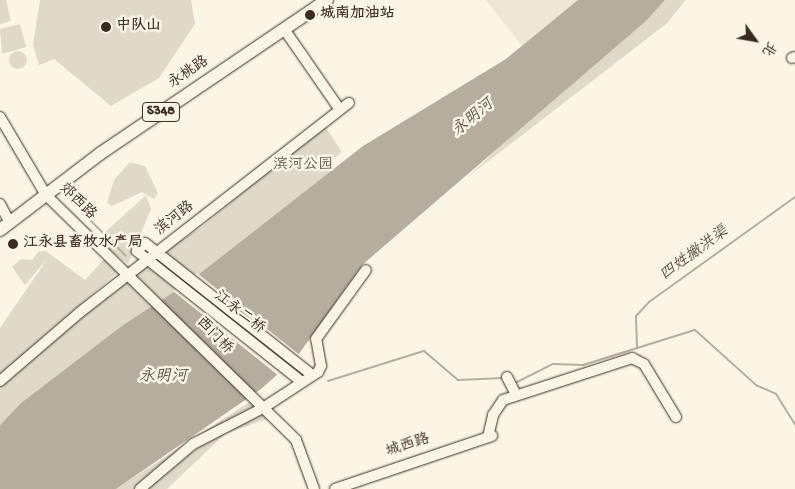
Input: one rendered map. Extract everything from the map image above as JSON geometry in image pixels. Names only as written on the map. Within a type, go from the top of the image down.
[{"type":"main road","name":"永桃路","points":[[5,226],[46,195],[327,0]]},
{"type":"street","points":[[284,29],[340,110]]},
{"type":"street","name":"滨河路","points":[[0,381],[147,259],[349,103]]},
{"type":"street","name":"郊西路","points":[[0,117],[46,195],[152,295]]},
{"type":"street","points":[[0,204],[5,226]]},
{"type":"street","name":"江永二桥","points":[[157,252],[312,375]]},
{"type":"street","name":"江永二桥","points":[[147,259],[302,382]]},
{"type":"street","points":[[140,489],[193,444],[263,408],[312,375],[321,366],[316,339],[366,270]]},
{"type":"street","name":"西门桥","points":[[152,295],[296,440],[314,489]]},
{"type":"street","points":[[508,377],[514,390],[639,359],[676,417]]},
{"type":"street","name":"城西路","points":[[335,489],[490,437],[492,415],[503,400],[514,390]]},
{"type":"shaded area","points":[[486,0],[578,0],[522,46]]},
{"type":"green space","points":[[0,0],[6,0],[11,21],[0,24]]},
{"type":"green space","points":[[40,0],[191,0],[195,24],[159,78],[111,106],[54,59],[39,65],[33,45]]},
{"type":"green space","points":[[665,0],[686,0],[666,24],[469,176],[538,110],[646,21]]},
{"type":"green space","points":[[20,24],[26,47],[2,54],[0,29]]},
{"type":"green space","points":[[18,51],[24,54],[27,60],[24,66],[18,69],[12,66],[9,60],[12,54]]},
{"type":"green space","name":"滨河公园","points":[[323,123],[342,152],[328,163],[333,170],[189,282],[123,325],[21,403],[0,425],[0,382],[130,273],[202,227]]},
{"type":"green space","points":[[130,162],[145,166],[158,193],[154,199],[142,192],[112,206],[107,203],[114,180]]},
{"type":"green space","points":[[146,195],[151,209],[128,264],[108,249],[103,234]]},
{"type":"green space","points":[[39,251],[46,251],[85,280],[104,259],[119,271],[0,375],[0,328],[48,258],[25,285],[12,267],[21,259],[32,260]]},
{"type":"green space","points":[[254,399],[272,417],[225,434],[167,489],[116,489]]},
{"type":"water","name":"永明河","points":[[578,0],[665,0],[646,21],[362,265],[296,358],[261,389],[116,489],[0,489],[0,425],[21,403],[123,325],[189,282],[363,146],[506,59]]},
{"type":"pier","points":[[197,273],[301,356],[279,376],[173,291]]},
{"type":"waterway","name":"四姓撇洪渠","points":[[637,347],[636,316],[649,302],[795,197]]},
{"type":"waterway","points":[[79,209],[126,256]]},
{"type":"waterway","name":"四姓撇洪渠","points":[[515,383],[553,364],[583,365],[695,330],[756,385],[776,394],[795,425]]},
{"type":"waterway","name":"四姓撇洪渠","points":[[328,381],[424,351],[458,380],[504,378]]},
{"type":"place","name":"城南加油站","points":[[310,15]]},
{"type":"place","name":"中队山","points":[[106,27]]},
{"type":"place","name":"江永县畜牧水产局","points":[[13,244]]}]
